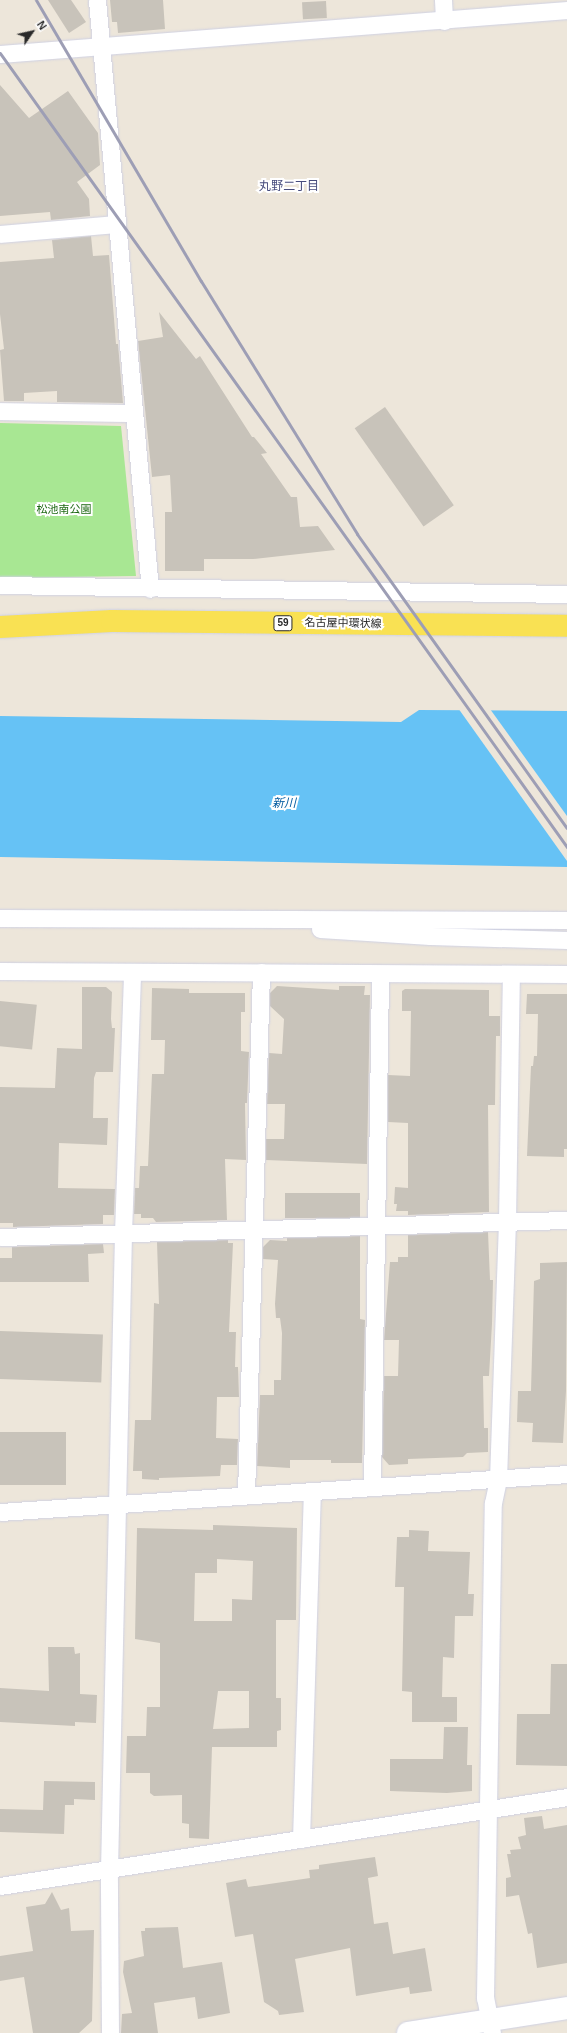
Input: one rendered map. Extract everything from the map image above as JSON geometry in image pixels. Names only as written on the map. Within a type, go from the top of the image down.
[{"type":"main road","name":"名古屋中環状線","points":[[0,627],[112,621],[567,626]]},
{"type":"street","points":[[97,0],[150,589]]},
{"type":"street","points":[[443,0],[444,20]]},
{"type":"street","points":[[0,54],[567,10]]},
{"type":"street","points":[[0,234],[118,224]]},
{"type":"street","points":[[0,411],[134,413]]},
{"type":"street","points":[[0,585],[150,589],[567,594]]},
{"type":"street","points":[[0,918],[567,920]]},
{"type":"street","points":[[156,918],[430,936],[567,940]]},
{"type":"street","points":[[0,971],[261,972],[380,975],[567,974]]},
{"type":"street","points":[[110,2033],[109,1870],[123,1233],[132,972]]},
{"type":"street","points":[[246,1495],[261,972]]},
{"type":"street","points":[[491,2027],[485,1998],[493,1503],[498,1479],[507,1222],[511,974]]},
{"type":"street","points":[[372,1487],[378,1226],[380,975]]},
{"type":"street","points":[[0,1237],[567,1220]]},
{"type":"street","points":[[0,1512],[567,1474]]},
{"type":"street","points":[[301,1839],[312,1491]]},
{"type":"street","points":[[0,1886],[567,1797]]},
{"type":"street","points":[[408,2033],[491,2027],[567,2008]]},
{"type":"green space","name":"松池南公園","points":[[0,423],[121,426],[136,576],[0,578]]},
{"type":"water","name":"新川","points":[[419,710],[567,711],[567,867],[0,857],[0,716],[401,722]]},
{"type":"pier","points":[[458,708],[490,709],[567,816],[567,861]]},
{"type":"building","points":[[48,0],[71,0],[86,22],[69,33]]},
{"type":"building","points":[[110,0],[163,0],[165,29],[118,33],[117,22],[112,22]]},
{"type":"building","points":[[326,1],[327,18],[303,19],[302,2]]},
{"type":"building","points":[[0,85],[29,118],[68,91],[98,133],[100,165],[77,182],[89,199],[90,216],[51,220],[50,212],[0,216]]},
{"type":"building","points":[[91,236],[93,256],[109,255],[116,344],[118,344],[123,403],[57,402],[57,391],[24,393],[24,401],[4,401],[0,350],[4,349],[0,314],[0,262],[54,258],[52,240]]},
{"type":"building","points":[[159,312],[196,359],[200,356],[252,437],[254,437],[267,453],[261,454],[291,497],[297,497],[300,527],[318,526],[335,550],[253,559],[204,559],[204,571],[165,571],[165,512],[172,512],[170,475],[152,477],[138,341],[163,337]]},
{"type":"building","points":[[385,407],[454,505],[424,527],[355,428]]},
{"type":"building","points":[[277,986],[339,990],[339,986],[365,986],[364,995],[370,995],[367,1164],[266,1160],[266,1139],[284,1139],[285,1104],[267,1104],[269,1053],[282,1054],[284,1019],[270,1006],[270,993]]},
{"type":"building","points":[[82,987],[106,987],[112,992],[111,1019],[112,1028],[115,1028],[113,1072],[96,1072],[94,1078],[93,1118],[108,1118],[107,1145],[59,1143],[58,1188],[115,1189],[114,1215],[103,1215],[103,1224],[13,1227],[13,1223],[0,1223],[0,1087],[55,1088],[57,1048],[82,1049]]},
{"type":"building","points":[[152,988],[189,989],[189,993],[245,993],[245,1012],[241,1012],[241,1051],[249,1052],[247,1103],[245,1103],[246,1160],[225,1159],[227,1220],[156,1222],[153,1218],[141,1218],[141,1214],[134,1214],[135,1188],[139,1188],[140,1166],[148,1166],[152,1074],[164,1074],[165,1040],[151,1040]]},
{"type":"building","points":[[405,989],[489,990],[489,1016],[500,1016],[500,1036],[496,1036],[495,1105],[488,1105],[489,1212],[408,1215],[408,1211],[396,1211],[397,1204],[394,1204],[395,1187],[408,1188],[408,1123],[388,1122],[388,1075],[410,1076],[411,1011],[402,1011],[402,991]]},
{"type":"building","points":[[527,994],[567,994],[567,1149],[564,1149],[564,1157],[527,1156],[531,1066],[533,1066],[534,1056],[537,1056],[538,1014],[526,1014]]},
{"type":"building","points":[[0,1001],[37,1005],[32,1050],[0,1046]]},
{"type":"building","points":[[285,1193],[360,1193],[360,1218],[285,1218]]},
{"type":"building","points":[[488,1232],[490,1280],[493,1280],[492,1324],[489,1376],[483,1376],[484,1428],[488,1428],[488,1452],[467,1453],[463,1457],[408,1459],[408,1464],[389,1465],[382,1457],[384,1376],[398,1376],[399,1340],[384,1340],[390,1262],[398,1262],[398,1257],[408,1257],[408,1235]]},
{"type":"building","points":[[360,1236],[360,1319],[365,1320],[362,1463],[331,1463],[331,1460],[290,1460],[290,1468],[257,1466],[260,1395],[274,1395],[274,1380],[281,1380],[282,1333],[280,1318],[276,1318],[275,1304],[278,1260],[263,1259],[263,1247],[270,1240],[287,1241],[287,1238]]},
{"type":"building","points":[[228,1240],[228,1243],[233,1243],[229,1332],[236,1332],[235,1367],[238,1367],[239,1397],[217,1397],[216,1438],[238,1439],[237,1465],[221,1465],[220,1476],[159,1478],[159,1480],[142,1479],[142,1471],[133,1471],[135,1420],[151,1420],[154,1303],[159,1304],[157,1242]]},
{"type":"building","points":[[103,1244],[104,1253],[88,1254],[89,1282],[0,1282],[0,1258],[12,1258],[12,1247]]},
{"type":"building","points":[[567,1262],[566,1391],[563,1443],[532,1442],[533,1423],[517,1422],[518,1391],[531,1391],[534,1281],[540,1279],[540,1263]]},
{"type":"building","points":[[0,1331],[103,1335],[101,1383],[0,1379]]},
{"type":"building","points":[[0,1432],[66,1432],[66,1485],[0,1485]]},
{"type":"building","points":[[213,1525],[297,1528],[296,1620],[276,1620],[276,1698],[281,1698],[281,1730],[277,1731],[277,1747],[212,1747],[209,1839],[189,1838],[189,1824],[182,1823],[182,1795],[154,1796],[150,1793],[150,1773],[126,1773],[127,1736],[146,1736],[147,1707],[160,1707],[160,1643],[135,1639],[137,1528],[213,1530]],"holes":[[[217,1559],[253,1561],[252,1600],[232,1599],[232,1621],[194,1621],[195,1573],[217,1573]],[[218,1691],[249,1691],[249,1728],[213,1729]]]},
{"type":"building","points":[[409,1530],[429,1531],[428,1551],[470,1552],[468,1594],[474,1594],[473,1616],[455,1616],[454,1658],[443,1657],[442,1697],[457,1697],[457,1722],[412,1722],[412,1692],[402,1691],[404,1587],[395,1587],[397,1537],[409,1537]]},
{"type":"building","points":[[48,1647],[74,1647],[75,1654],[80,1653],[80,1694],[97,1695],[96,1723],[75,1722],[75,1726],[0,1722],[0,1688],[49,1691]]},
{"type":"building","points":[[551,1664],[567,1664],[567,1766],[516,1765],[517,1714],[550,1714]]},
{"type":"building","points":[[444,1727],[468,1727],[467,1765],[472,1765],[472,1791],[447,1793],[390,1791],[390,1759],[443,1759]]},
{"type":"building","points":[[44,1781],[95,1782],[95,1800],[74,1799],[74,1805],[65,1805],[64,1834],[0,1832],[0,1809],[43,1810]]},
{"type":"building","points":[[542,1816],[544,1829],[567,1825],[567,1963],[537,1968],[532,1933],[528,1934],[519,1895],[506,1897],[506,1878],[511,1877],[507,1854],[511,1854],[510,1850],[521,1849],[518,1837],[526,1835],[524,1818]]},
{"type":"building","points":[[375,1857],[378,1876],[368,1878],[374,1924],[388,1922],[393,1954],[425,1948],[432,1991],[410,1994],[409,1987],[356,1996],[350,1948],[295,1959],[304,2012],[279,2015],[278,2011],[264,2002],[253,1934],[235,1937],[226,1883],[246,1879],[248,1887],[310,1878],[309,1870],[319,1869],[319,1865]]},
{"type":"building","points":[[52,1892],[61,1910],[69,1908],[71,1931],[94,1930],[92,2021],[79,2033],[33,2033],[24,1977],[0,1981],[0,1956],[33,1951],[26,1907],[45,1904]]},
{"type":"building","points":[[178,1927],[183,1968],[222,1962],[230,2013],[198,2019],[195,1997],[154,2003],[158,2033],[121,2033],[122,2014],[132,2013],[123,1972],[124,1961],[144,1956],[141,1931],[145,1931],[145,1928]]},
{"type":"railway","points":[[36,0],[201,281],[357,534],[567,828]]},
{"type":"railway","points":[[0,53],[567,847]]},
{"type":"district","name":"丸野二丁目","points":[[289,187]]}]
